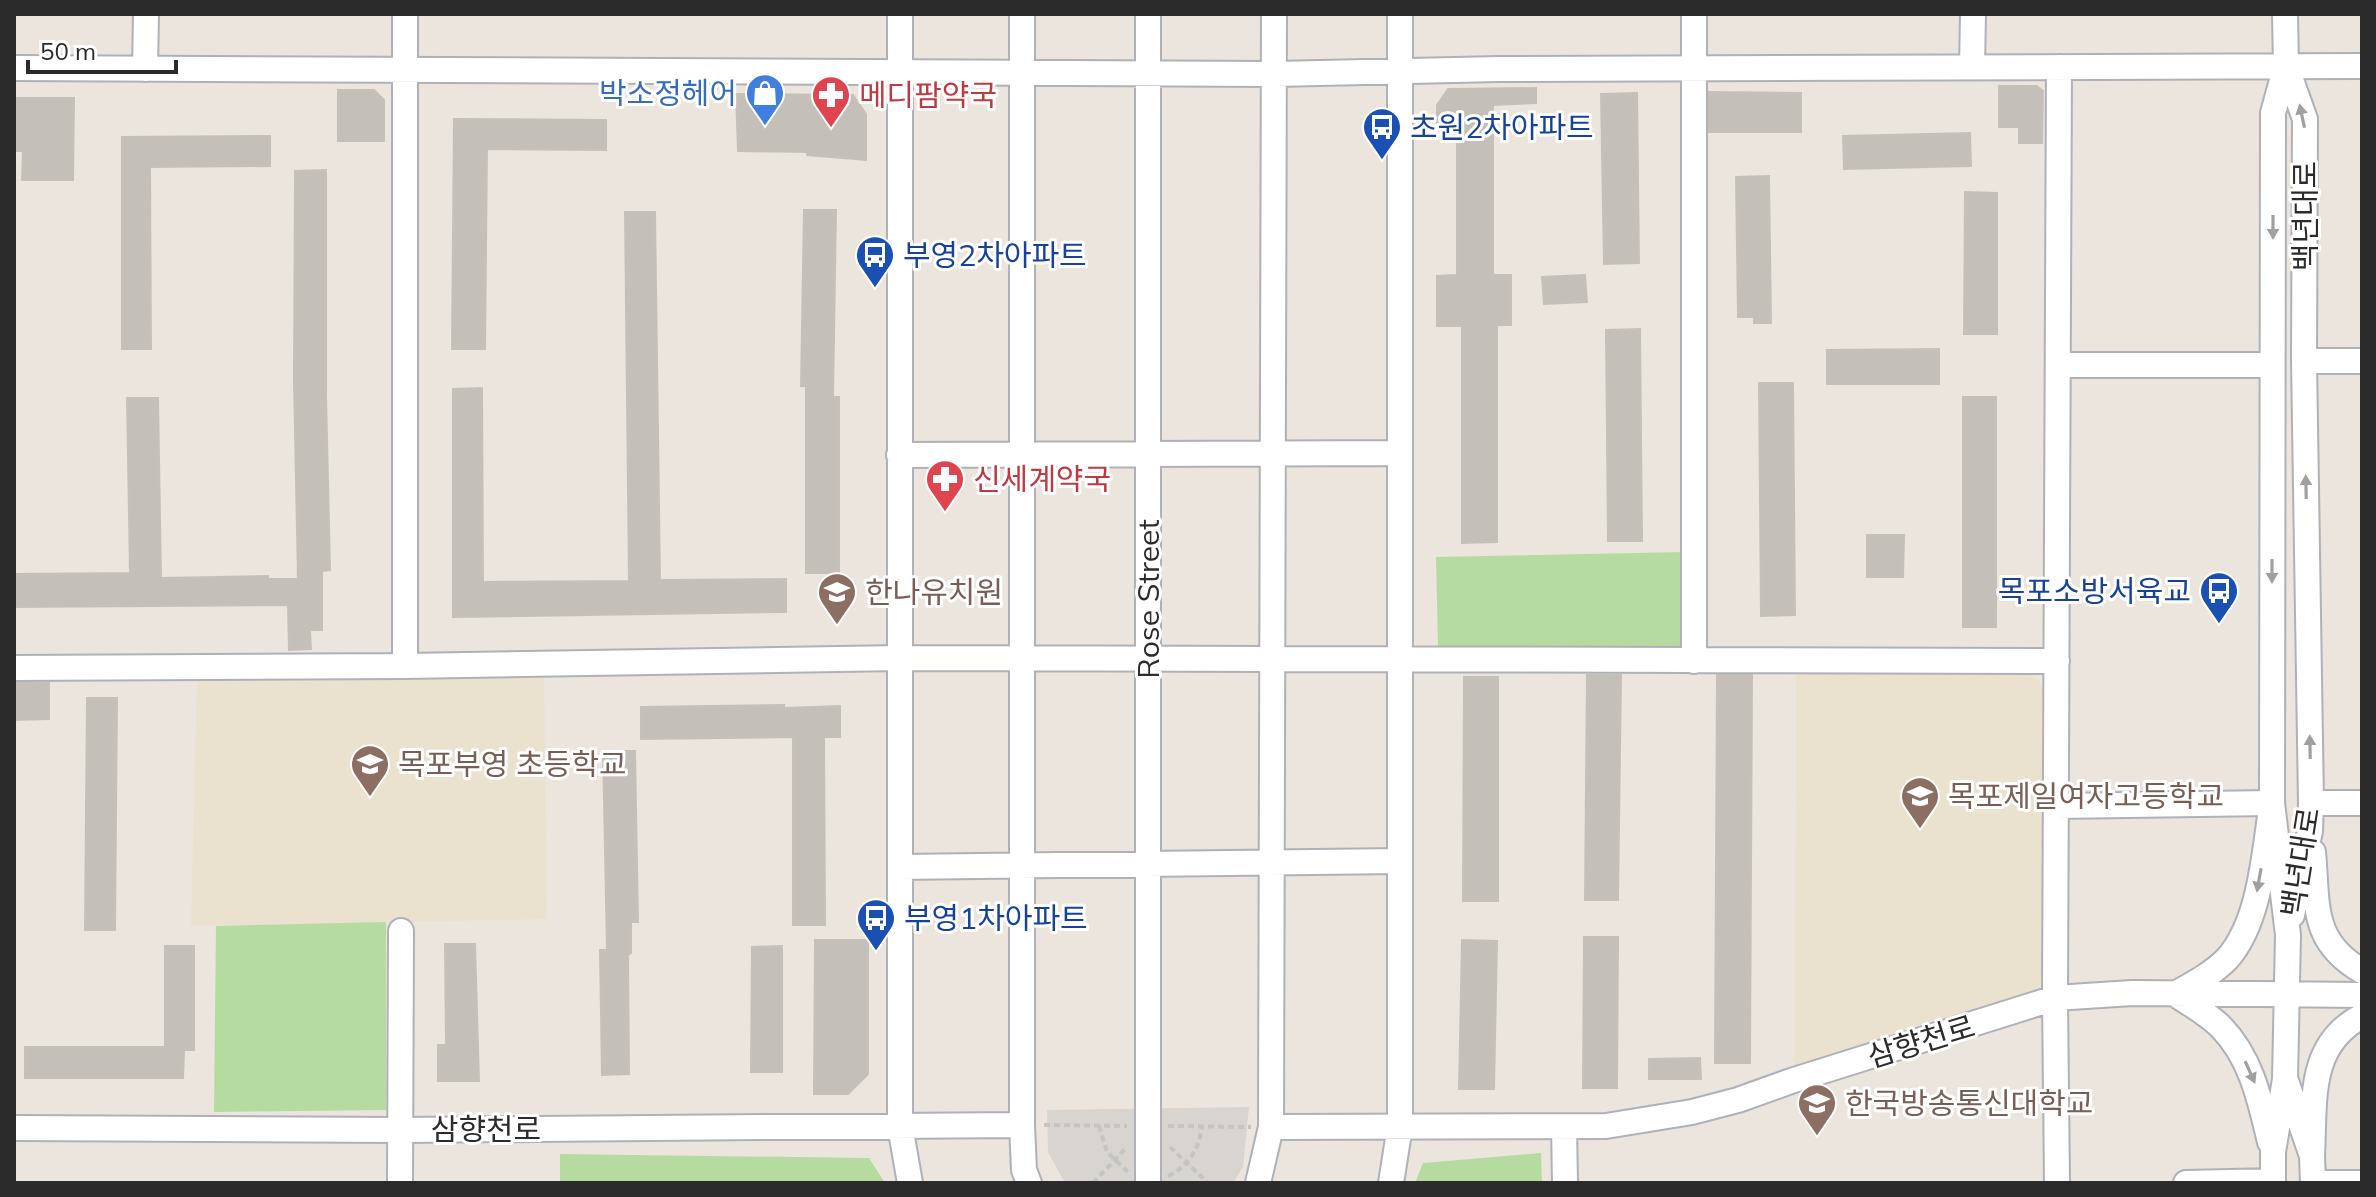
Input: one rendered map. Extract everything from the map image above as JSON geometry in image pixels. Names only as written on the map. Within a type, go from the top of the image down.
[{"type":"street","points":[[145,69],[146,14]]},
{"type":"street","points":[[405,14],[405,666]]},
{"type":"street","points":[[900,14],[900,1126],[910,1183]]},
{"type":"street","points":[[1022,14],[1020,864],[1022,1125],[1024,1170],[1029,1183]]},
{"type":"street","name":"Rose Street","points":[[1148,14],[1148,1183]]},
{"type":"street","points":[[1258,1183],[1271,1127],[1274,14]]},
{"type":"street","points":[[1391,1183],[1400,1126],[1400,14]]},
{"type":"street","points":[[1694,14],[1694,661]]},
{"type":"street","points":[[1972,67],[1973,14]]},
{"type":"street","points":[[2274,14],[2286,56]]},
{"type":"street","name":"백년대로","points":[[2285,14],[2286,56],[2273,113],[2272,803],[2288,935]]},
{"type":"street","points":[[2286,56],[2297,14]]},
{"type":"street","points":[[14,68],[1275,74],[2059,67],[2286,56],[2362,66]]},
{"type":"street","name":"백년대로","points":[[2286,56],[2305,119],[2304,361],[2311,803],[2310,831],[2288,935]]},
{"type":"street","points":[[2057,1183],[2059,67]]},
{"type":"street","points":[[2304,361],[2362,361]]},
{"type":"street","points":[[2058,365],[2272,365]]},
{"type":"street","points":[[899,455],[1400,453]]},
{"type":"street","points":[[14,668],[405,666],[900,658],[2057,661]]},
{"type":"street","points":[[2056,806],[2272,803],[2248,924],[2227,958],[2213,971],[2175,994],[2220,1026],[2236,1045],[2253,1075],[2273,1152]]},
{"type":"street","points":[[2311,803],[2362,803]]},
{"type":"street","points":[[2310,831],[2320,928],[2343,960],[2362,971]]},
{"type":"street","points":[[900,867],[1400,861]]},
{"type":"street","points":[[400,1183],[401,931]]},
{"type":"street","points":[[2186,1183],[2273,1182],[2273,1152],[2285,1079],[2288,935]]},
{"type":"street","name":"삼향천로","points":[[1271,1127],[1564,1127],[1636,1121],[1723,1104],[2055,998],[2132,993],[2362,995]]},
{"type":"street","points":[[2313,1183],[2319,1065],[2331,1039],[2344,1026],[2362,1016]]},
{"type":"street","points":[[2285,1079],[2312,1156]]},
{"type":"street","name":"삼향천로","points":[[14,1128],[401,1130],[1022,1125]]},
{"type":"street","points":[[1564,1127],[1565,1183]]},
{"type":"street","points":[[2323,1183],[2362,1183]]},
{"type":"shaded area","name":"목포제일여자고등학교","points":[[1796,670],[2031,675],[2042,684],[2048,977],[2034,990],[1886,1040],[1795,1066]]},
{"type":"shaded area","name":"목포부영 초등학교","points":[[544,674],[547,919],[191,926],[197,676]]},
{"type":"shaded area","points":[[1249,1107],[1243,1167],[1233,1183],[1065,1183],[1048,1152],[1047,1110]]},
{"type":"green space","points":[[1685,552],[1682,649],[1438,647],[1436,557]]},
{"type":"green space","points":[[386,922],[386,1110],[214,1112],[216,926]]},
{"type":"green space","points":[[1541,1153],[1542,1183],[1415,1183],[1423,1163]]},
{"type":"green space","points":[[560,1154],[869,1158],[885,1183],[560,1183]]},
{"type":"building","points":[[1999,86],[2037,86],[2043,91],[2042,143],[2019,143],[2019,127],[1999,127]]},
{"type":"building","points":[[1536,88],[1536,103],[1493,105],[1493,275],[1511,275],[1511,325],[1497,325],[1497,542],[1462,543],[1462,326],[1437,326],[1437,276],[1457,275],[1457,123],[1437,123],[1437,105],[1448,89]]},
{"type":"building","points":[[338,90],[374,90],[384,100],[384,141],[338,141]]},
{"type":"building","points":[[1709,92],[1801,93],[1801,132],[1709,132]]},
{"type":"building","points":[[1637,93],[1639,263],[1604,264],[1601,94]]},
{"type":"building","points":[[736,94],[853,95],[866,114],[866,160],[807,155],[807,152],[738,151]]},
{"type":"building","points":[[14,98],[74,98],[73,180],[22,180],[23,151],[14,151]]},
{"type":"building","points":[[454,119],[606,120],[606,150],[487,149],[485,349],[452,349]]},
{"type":"building","points":[[1970,133],[1971,166],[1844,169],[1843,136]]},
{"type":"building","points":[[270,136],[270,166],[150,167],[151,349],[122,349],[122,137]]},
{"type":"building","points":[[326,170],[330,570],[322,571],[322,630],[310,630],[311,649],[289,650],[288,605],[14,607],[14,574],[130,573],[127,398],[158,398],[161,578],[268,576],[268,579],[298,579],[294,383],[295,171]]},
{"type":"building","points":[[1769,176],[1771,323],[1754,323],[1754,317],[1738,317],[1736,177]]},
{"type":"building","points":[[1965,192],[1997,193],[1997,334],[1964,334]]},
{"type":"building","points":[[804,210],[836,210],[833,397],[839,397],[839,573],[806,573],[806,386],[801,386]]},
{"type":"building","points":[[625,212],[655,212],[660,580],[786,579],[786,612],[453,617],[453,389],[482,388],[483,582],[629,581]]},
{"type":"building","points":[[1585,275],[1587,302],[1544,304],[1542,277]]},
{"type":"building","points":[[1640,329],[1642,541],[1608,541],[1606,330]]},
{"type":"building","points":[[1939,349],[1939,384],[1827,384],[1827,350]]},
{"type":"building","points":[[1759,383],[1793,383],[1795,615],[1761,616]]},
{"type":"building","points":[[1963,397],[1996,397],[1996,627],[1963,627]]},
{"type":"building","points":[[1867,535],[1904,535],[1903,577],[1867,577]]},
{"type":"building","points":[[1587,675],[1621,675],[1618,900],[1585,900]]},
{"type":"building","points":[[1717,675],[1752,675],[1750,1063],[1715,1063]]},
{"type":"building","points":[[1464,677],[1498,677],[1498,901],[1463,901]]},
{"type":"building","points":[[14,683],[49,683],[49,719],[14,720]]},
{"type":"building","points":[[87,698],[117,698],[115,930],[85,930]]},
{"type":"building","points":[[784,705],[784,708],[840,706],[840,737],[824,737],[825,925],[793,925],[793,737],[641,739],[641,707]]},
{"type":"building","points":[[603,751],[635,751],[638,922],[631,922],[631,953],[628,955],[629,1074],[602,1075],[600,950],[607,950]]},
{"type":"building","points":[[1584,937],[1618,937],[1617,1088],[1583,1088]]},
{"type":"building","points":[[815,940],[868,940],[868,1074],[848,1094],[814,1094]]},
{"type":"building","points":[[1462,940],[1497,941],[1494,1089],[1459,1089]]},
{"type":"building","points":[[445,944],[475,944],[479,1081],[438,1081],[438,1045],[446,1045]]},
{"type":"building","points":[[165,946],[194,946],[194,1050],[184,1050],[183,1078],[25,1078],[25,1047],[165,1047]]},
{"type":"building","points":[[782,946],[782,1072],[751,1072],[752,947]]},
{"type":"building","points":[[1700,1058],[1701,1079],[1649,1079],[1649,1059]]},
{"type":"place","name":"박소정헤어","points":[[765,127]]},
{"type":"place","name":"메디팜약국","points":[[831,129]]},
{"type":"place","name":"초원2차아파트","points":[[1382,161]]},
{"type":"place","name":"부영2차아파트","points":[[875,289]]},
{"type":"place","name":"신세계약국","points":[[945,513]]},
{"type":"place","name":"목포소방서육교","points":[[2219,625]]},
{"type":"place","name":"한나유치원","points":[[837,626]]},
{"type":"place","name":"목포부영 초등학교","points":[[370,798]]},
{"type":"place","name":"목포제일여자고등학교","points":[[1920,830]]},
{"type":"place","name":"부영1차아파트","points":[[876,952]]},
{"type":"place","name":"한국방송통신대학교","points":[[1817,1137]]}]
